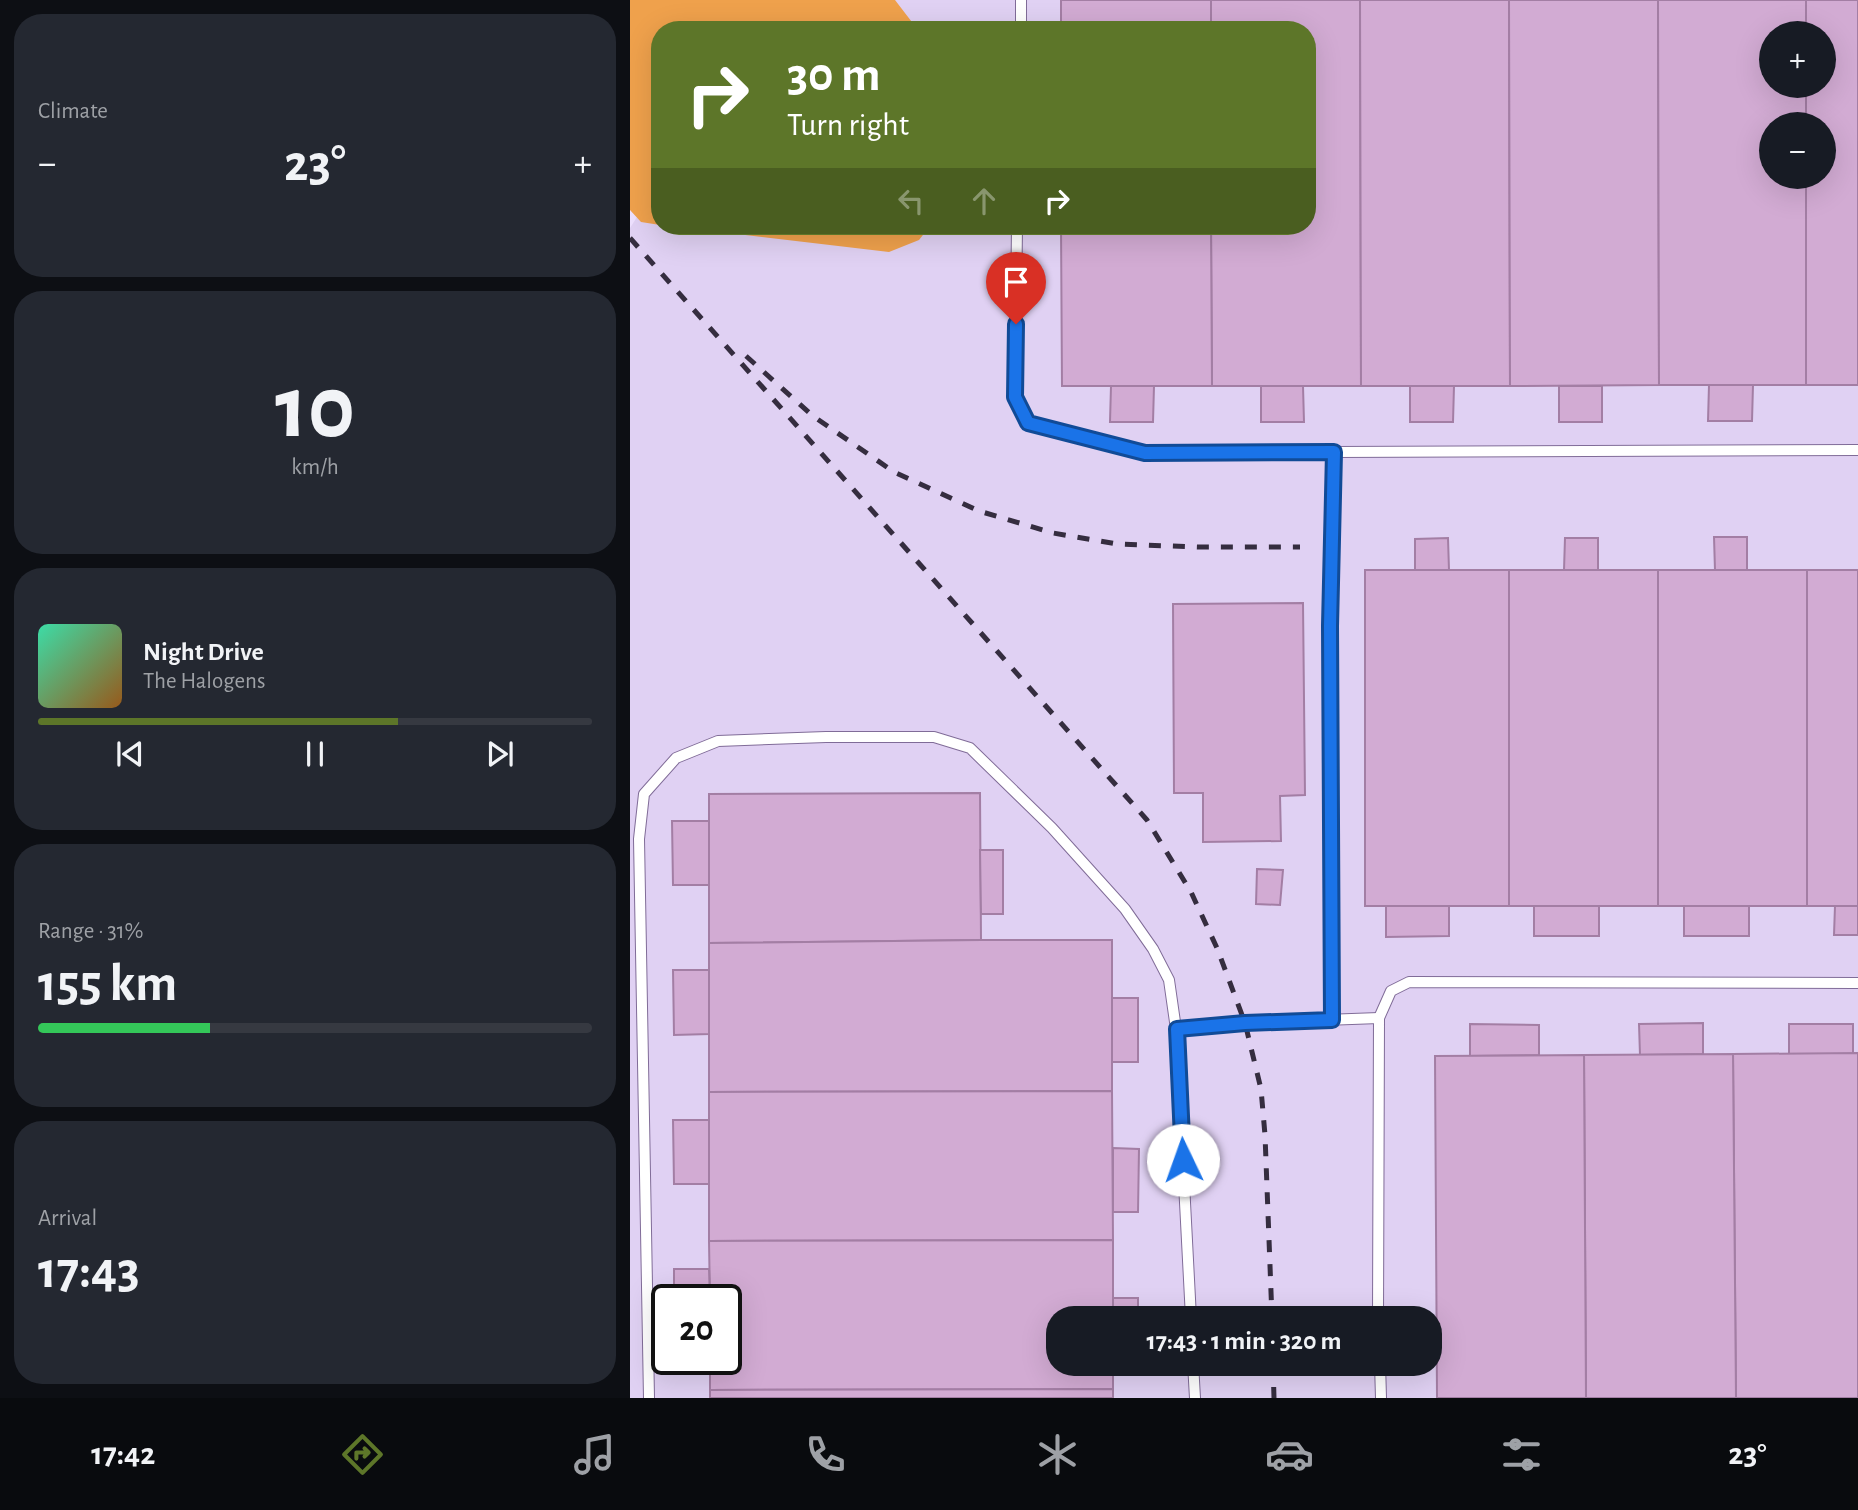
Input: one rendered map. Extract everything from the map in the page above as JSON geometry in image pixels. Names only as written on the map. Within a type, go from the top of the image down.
[{"type":"lane","points":[[1021,0],[1021,21]]},
{"type":"lane","points":[[1017,235],[1015,397],[1028,423],[1145,453],[1858,450]]},
{"type":"lane","points":[[1332,1020],[1330,626],[1334,452]]},
{"type":"lane","points":[[649,1398],[639,839],[644,794],[676,758],[718,741],[934,737],[970,748],[1052,828],[1125,909],[1153,949],[1169,980],[1177,1029],[1190,1306]]},
{"type":"lane","points":[[1378,1306],[1379,1018],[1391,991],[1409,982],[1858,983]]},
{"type":"lane","points":[[1177,1029],[1245,1023],[1379,1018]]},
{"type":"lane","points":[[1194,1376],[1195,1398]]},
{"type":"lane","points":[[1380,1376],[1381,1398]]},
{"type":"shaded area","points":[[630,0],[895,0],[911,21],[651,21],[651,224],[641,222],[630,210]]},
{"type":"shaded area","points":[[773,0],[1858,0],[1858,1398],[630,1398],[630,228],[651,195],[651,235],[1316,235],[1316,21],[760,21]]},
{"type":"shaded area","points":[[746,235],[923,235],[919,240],[889,252]]},
{"type":"building","points":[[1061,0],[1211,0],[1211,21],[1061,21]]},
{"type":"building","points":[[1211,0],[1360,0],[1361,386],[1212,386],[1211,235],[1316,235],[1316,21],[1211,21]]},
{"type":"building","points":[[1360,0],[1509,0],[1510,386],[1361,386]]},
{"type":"building","points":[[1509,0],[1658,0],[1659,385],[1510,386]]},
{"type":"building","points":[[1658,0],[1806,0],[1806,21],[1759,21],[1759,98],[1806,98],[1806,112],[1759,112],[1759,189],[1806,189],[1806,385],[1659,385]]},
{"type":"building","points":[[1806,0],[1858,0],[1858,385],[1806,385],[1806,189],[1836,189],[1836,112],[1806,112],[1806,98],[1836,98],[1836,21],[1806,21]]},
{"type":"building","points":[[1061,235],[1211,235],[1212,386],[1062,386]]},
{"type":"building","points":[[1709,385],[1753,385],[1752,421],[1708,421]]},
{"type":"building","points":[[1111,386],[1154,386],[1153,422],[1110,422]]},
{"type":"building","points":[[1261,386],[1303,386],[1304,422],[1261,422]]},
{"type":"building","points":[[1410,386],[1454,386],[1453,422],[1410,422]]},
{"type":"building","points":[[1559,386],[1602,386],[1602,422],[1559,422]]},
{"type":"building","points":[[1714,537],[1747,537],[1747,570],[1715,570]]},
{"type":"building","points":[[1448,538],[1449,570],[1415,570],[1415,539]]},
{"type":"building","points":[[1565,538],[1598,538],[1598,570],[1564,570]]},
{"type":"building","points":[[1365,570],[1509,570],[1509,906],[1365,906]]},
{"type":"building","points":[[1509,570],[1658,570],[1658,906],[1509,906]]},
{"type":"building","points":[[1658,570],[1807,570],[1807,906],[1658,906]]},
{"type":"building","points":[[1807,570],[1858,570],[1858,906],[1807,906]]},
{"type":"building","points":[[1303,603],[1305,795],[1280,796],[1281,841],[1203,842],[1203,793],[1174,793],[1173,604]]},
{"type":"building","points":[[980,793],[981,940],[709,943],[709,794]]},
{"type":"building","points":[[672,821],[709,821],[709,885],[673,885]]},
{"type":"building","points":[[980,850],[1003,850],[1003,914],[981,914]]},
{"type":"building","points":[[1257,869],[1283,870],[1280,905],[1256,904]]},
{"type":"building","points":[[1386,906],[1449,906],[1449,936],[1386,937]]},
{"type":"building","points":[[1534,906],[1599,906],[1599,936],[1534,936]]},
{"type":"building","points":[[1684,906],[1749,906],[1749,936],[1684,936]]},
{"type":"building","points":[[1835,906],[1858,906],[1858,935],[1834,935]]},
{"type":"building","points":[[1112,940],[1112,1091],[709,1092],[709,943]]},
{"type":"building","points":[[673,970],[709,970],[709,1034],[674,1035]]},
{"type":"building","points":[[1112,998],[1138,998],[1138,1062],[1112,1062]]},
{"type":"building","points":[[1703,1023],[1703,1054],[1640,1055],[1639,1024]]},
{"type":"building","points":[[1470,1024],[1539,1025],[1539,1055],[1470,1056]]},
{"type":"building","points":[[1789,1024],[1853,1024],[1853,1054],[1789,1054]]},
{"type":"building","points":[[1858,1053],[1858,1398],[1736,1398],[1733,1054]]},
{"type":"building","points":[[1733,1054],[1736,1398],[1586,1398],[1584,1055]]},
{"type":"building","points":[[1584,1055],[1586,1398],[1437,1398],[1437,1376],[1442,1376],[1442,1306],[1436,1306],[1435,1056]]},
{"type":"building","points":[[1112,1091],[1113,1240],[709,1241],[709,1092]]},
{"type":"building","points":[[673,1120],[709,1120],[709,1184],[674,1184]]},
{"type":"building","points":[[1113,1148],[1139,1149],[1138,1212],[1113,1212]]},
{"type":"building","points":[[1113,1240],[1113,1306],[1046,1306],[1046,1376],[1113,1376],[1113,1389],[710,1390],[710,1375],[742,1375],[742,1284],[710,1284],[709,1241]]},
{"type":"building","points":[[674,1269],[709,1269],[709,1284],[674,1284]]},
{"type":"building","points":[[1113,1298],[1138,1298],[1138,1306],[1113,1306]]},
{"type":"building","points":[[1113,1389],[1113,1398],[710,1398],[710,1390]]},
{"type":"railway","points":[[630,238],[1147,820],[1191,892],[1217,948],[1245,1023],[1261,1089],[1272,1306]]},
{"type":"railway","points":[[746,356],[813,416],[894,472],[979,511],[1053,533],[1117,544],[1300,547]]},
{"type":"railway","points":[[1273,1376],[1274,1398]]},
{"type":"route","points":[[1016,324],[1015,397],[1028,423],[1145,453],[1334,452],[1330,626],[1332,1020],[1177,1029],[1183,1160]]}]
